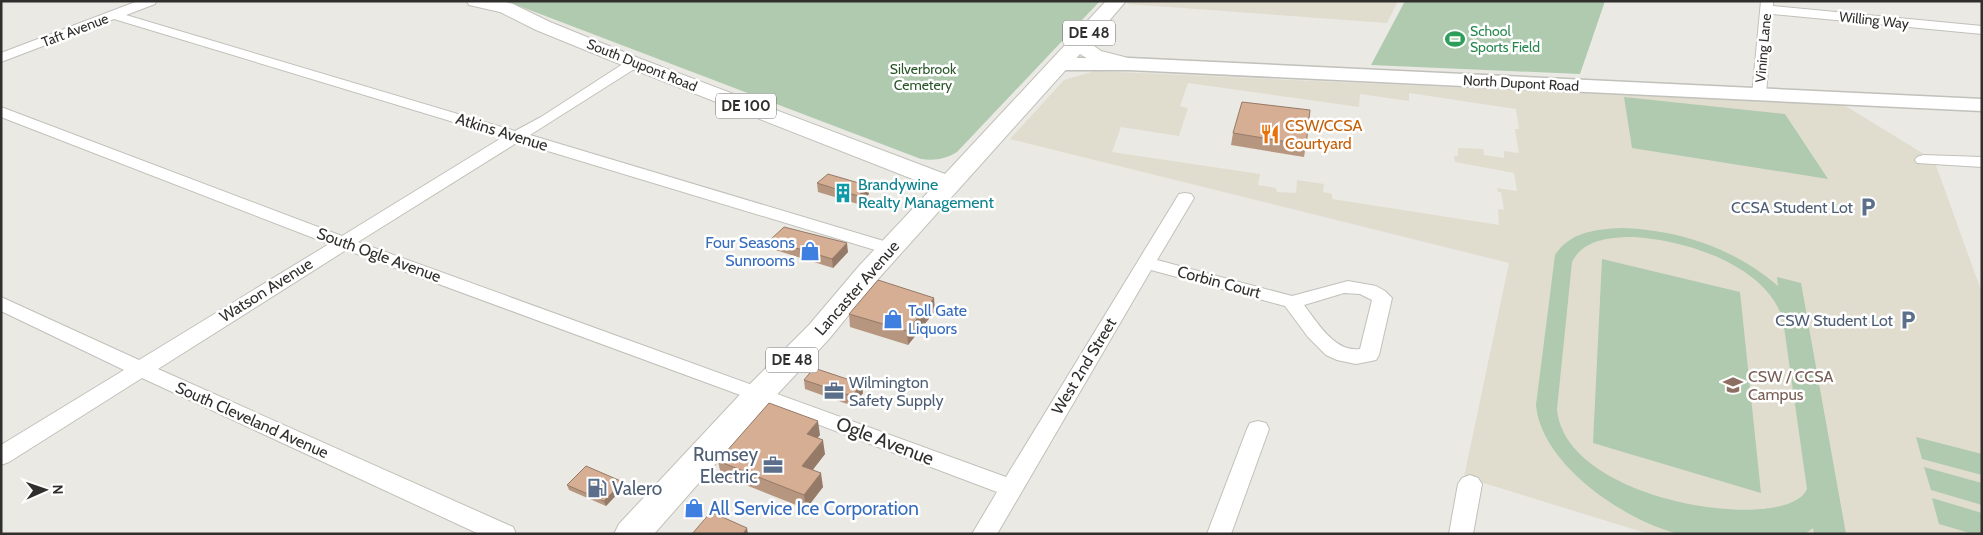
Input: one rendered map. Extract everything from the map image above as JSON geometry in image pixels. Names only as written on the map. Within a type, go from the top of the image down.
[{"type":"main road","name":"South Dupont Road","points":[[476,1],[500,5],[543,26],[634,63],[949,184]]},
{"type":"main road","name":"DE 48","points":[[1060,64],[1117,1]]},
{"type":"main road","points":[[1079,44],[1094,55],[1129,64]]},
{"type":"main road","name":"North Dupont Road","points":[[1060,64],[1129,64],[1982,105]]},
{"type":"main road","name":"Lancaster Avenue","points":[[632,534],[819,332],[949,184],[1060,64]]},
{"type":"street","name":"Taft Avenue","points":[[1,58],[150,1]]},
{"type":"street","name":"Willing Way","points":[[1767,5],[1982,30]]},
{"type":"street","name":"Vining Lane","points":[[1759,95],[1767,5]]},
{"type":"street","name":"Atkins Avenue","points":[[112,15],[891,249]]},
{"type":"street","name":"Watson Avenue","points":[[1,456],[515,137],[546,120],[634,63]]},
{"type":"street","name":"South Ogle Avenue","points":[[1,112],[344,243],[760,394]]},
{"type":"street","points":[[1924,160],[1982,162]]},
{"type":"street","name":"West 2nd Street","points":[[984,534],[1184,198]]},
{"type":"street","name":"Corbin Court","points":[[1146,263],[1292,302]]},
{"type":"street","points":[[1343,286],[1375,292],[1382,298],[1369,355],[1360,358],[1336,353],[1322,341],[1292,302],[1343,286]]},
{"type":"street","name":"South Cleveland Avenue","points":[[1,303],[140,369],[504,534]]},
{"type":"street","name":"Ogle Avenue","points":[[760,394],[1010,488]]},
{"type":"street","points":[[1219,534],[1258,429]]},
{"type":"street","points":[[1461,534],[1470,484]]},
{"type":"shaded area","points":[[1130,1],[1398,1],[1387,23],[1127,4]]},
{"type":"shaded area","name":"CSW / CCSA Campus","points":[[1095,71],[1844,105],[1934,160],[1982,293],[1982,534],[1649,534],[1464,477],[1509,263],[1010,139],[1064,80]],"holes":[[[1188,83],[1359,107],[1360,94],[1409,101],[1409,93],[1516,109],[1519,129],[1515,129],[1519,153],[1504,151],[1504,158],[1484,155],[1483,149],[1458,148],[1458,156],[1454,156],[1455,162],[1514,173],[1517,191],[1497,188],[1498,192],[1501,192],[1504,210],[1498,209],[1499,225],[1332,199],[1332,194],[1323,192],[1324,184],[1297,180],[1296,193],[1277,192],[1276,188],[1258,185],[1260,174],[1112,152],[1121,127],[1179,136],[1188,108],[1180,106]]]},
{"type":"green space","name":"Silverbrook Cemetery","points":[[506,1],[1100,1],[957,152],[944,158],[931,160],[921,159]]},
{"type":"green space","name":"School Sports Field","points":[[1405,1],[1605,1],[1580,74],[1371,65]]},
{"type":"green space","points":[[1624,97],[1785,114],[1828,179],[1632,148]]},
{"type":"green space","points":[[1612,229],[1643,230],[1685,237],[1705,243],[1743,261],[1778,286],[1777,277],[1801,283],[1846,534],[1814,534],[1813,528],[1805,534],[1675,533],[1654,526],[1609,502],[1568,468],[1553,448],[1541,427],[1536,405],[1555,255],[1568,241],[1584,233]],"holes":[[[1625,237],[1654,239],[1699,250],[1722,259],[1742,270],[1760,284],[1774,301],[1783,320],[1807,489],[1791,503],[1761,509],[1721,509],[1678,501],[1634,488],[1596,468],[1569,441],[1557,409],[1572,262],[1583,248],[1599,241]]]},
{"type":"green space","points":[[1602,259],[1740,292],[1761,493],[1593,443]]},
{"type":"green space","points":[[1916,437],[1982,454],[1982,475],[1922,459]]},
{"type":"green space","points":[[1924,467],[1982,483],[1982,505],[1931,490]]},
{"type":"green space","points":[[1932,498],[1982,513],[1982,534],[1973,534],[1939,524]]},
{"type":"building","name":"CSW/CCSA Courtyard","points":[[1242,102],[1310,110],[1306,145],[1233,133]]},
{"type":"building","points":[[828,174],[869,186],[858,196],[817,183]]},
{"type":"building","points":[[784,227],[847,243],[832,259],[770,240]]},
{"type":"building","points":[[878,280],[934,298],[907,331],[849,314]]},
{"type":"building","points":[[814,368],[862,384],[852,396],[804,380]]},
{"type":"building","name":"Rumsey Electric","points":[[769,403],[818,421],[807,434],[823,440],[802,466],[821,473],[804,495],[718,461]]},
{"type":"building","name":"Valero","points":[[586,466],[623,482],[604,501],[567,485]]},
{"type":"building","points":[[711,512],[747,528],[743,534],[692,534]]},
{"type":"place","name":"School Sports Field","points":[[1455,39]]},
{"type":"place","name":"CSW/CCSA Courtyard","points":[[1270,134]]},
{"type":"place","name":"Brandywine Realty Management","points":[[843,193]]},
{"type":"place","name":"CCSA Student Lot","points":[[1868,207]]},
{"type":"place","name":"Four Seasons Sunrooms","points":[[810,251]]},
{"type":"place","name":"Toll Gate Liquors","points":[[893,319]]},
{"type":"place","name":"CSW Student Lot","points":[[1908,320]]},
{"type":"place","name":"CSW / CCSA Campus","points":[[1733,385]]},
{"type":"place","name":"Wilmington Safety Supply","points":[[834,391]]},
{"type":"place","name":"Rumsey Electric","points":[[773,465]]},
{"type":"place","name":"Valero","points":[[597,488]]},
{"type":"place","name":"All Service Ice Corporation","points":[[694,508]]}]
